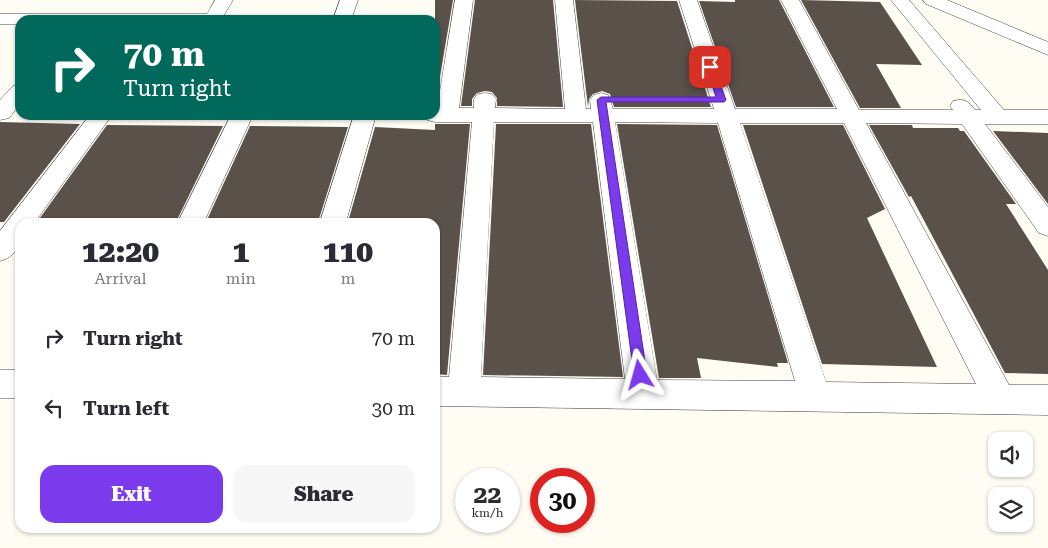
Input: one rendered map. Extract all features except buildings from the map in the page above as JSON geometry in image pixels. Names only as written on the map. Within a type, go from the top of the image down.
[{"type":"street","points":[[215,15],[224,0]]},
{"type":"street","points":[[344,15],[349,0]]},
{"type":"street","points":[[464,0],[442,107],[977,109],[1048,117]]},
{"type":"street","points":[[564,0],[575,107]]},
{"type":"street","points":[[688,0],[815,396]]},
{"type":"street","points":[[790,0],[1000,399]]},
{"type":"street","points":[[900,0],[977,109],[1048,226]]},
{"type":"street","points":[[932,0],[1048,49]]},
{"type":"street","points":[[0,19],[15,19]]},
{"type":"street","points":[[977,109],[1048,101]]},
{"type":"street","points":[[484,107],[449,391],[1048,400]]},
{"type":"street","points":[[603,108],[643,394]]},
{"type":"street","points":[[25,218],[97,120]]},
{"type":"street","points":[[193,218],[240,120]]},
{"type":"street","points":[[333,218],[363,120]]},
{"type":"street","points":[[0,251],[15,231]]},
{"type":"street","points":[[0,384],[15,384]]},
{"type":"route","points":[[640,375],[601,100],[721,100],[710,67]]}]
